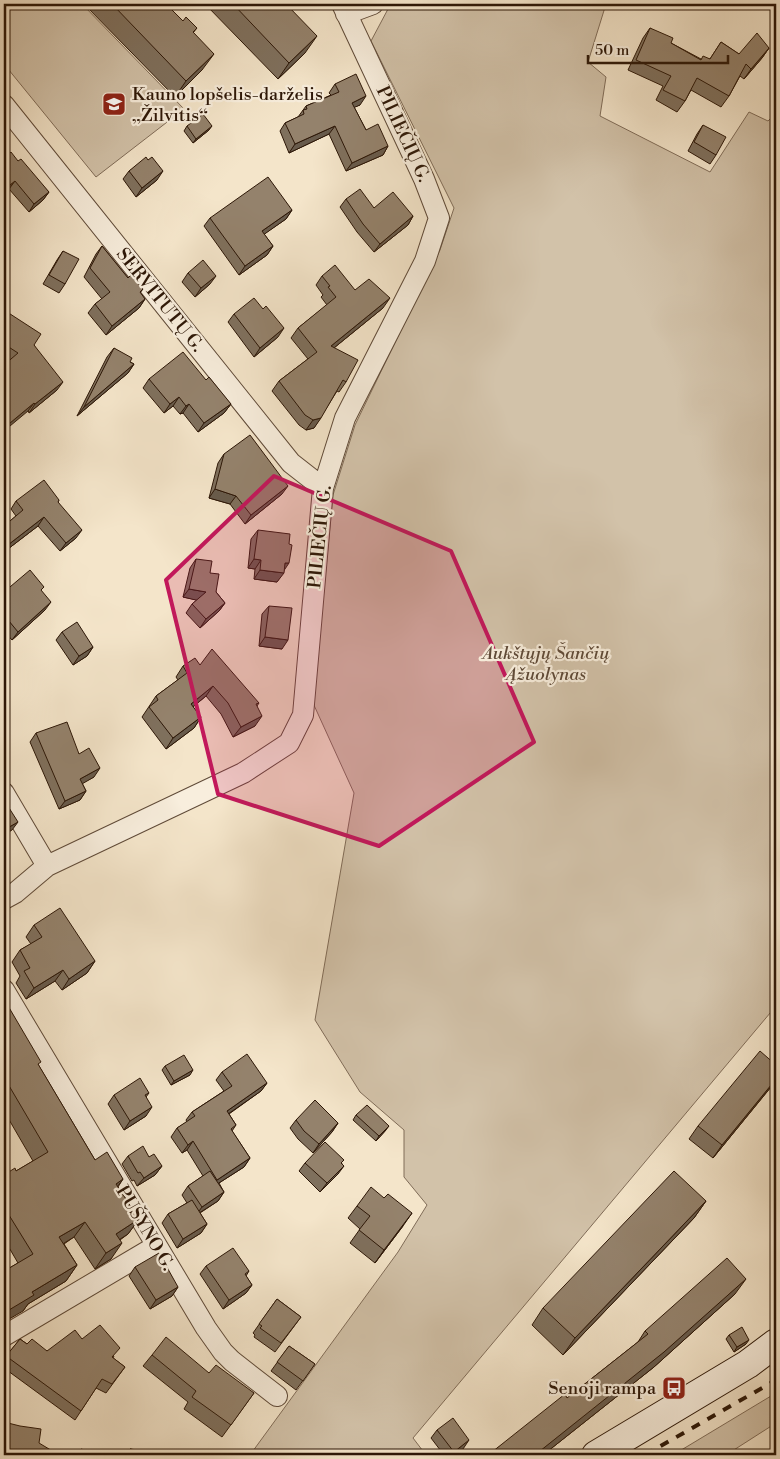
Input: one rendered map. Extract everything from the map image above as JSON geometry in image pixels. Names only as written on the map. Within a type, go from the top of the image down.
[{"type":"street","name":"PILIEČIŲ G.","points":[[4,899],[15,893],[47,866],[243,774],[289,743],[303,716],[323,488],[344,418],[425,260],[439,218],[424,179],[344,9],[373,4]]},
{"type":"street","name":"SERVITUTŲ G.","points":[[4,105],[291,463],[323,488]]},
{"type":"street","points":[[4,793],[47,866]]},
{"type":"street","name":"PUŠYNO G.","points":[[4,990],[206,1328],[223,1352],[277,1396]]},
{"type":"street","points":[[4,1336],[156,1246]]},
{"type":"street","points":[[596,1455],[748,1364],[776,1343]]},
{"type":"highlighted area","points":[[274,476],[451,551],[534,742],[379,846],[218,794],[166,580]]},
{"type":"green space","points":[[4,4],[82,4],[184,109],[96,177],[4,64]]},
{"type":"green space","name":"Aukštųjų Šančių Ąžuolynas","points":[[417,4],[606,4],[588,62],[606,77],[600,116],[710,172],[749,112],[768,121],[776,113],[776,1006],[413,1438],[426,1455],[250,1455],[398,1252],[427,1205],[404,1177],[404,1130],[360,1092],[315,1020],[354,793],[313,703],[333,495],[355,425],[440,250],[454,208],[371,41],[388,9]]},
{"type":"green space","points":[[776,1393],[776,1423],[726,1455],[673,1455]]},
{"type":"building","points":[[112,4],[166,4],[183,21],[186,17],[197,28],[193,32],[214,54],[186,81]]},
{"type":"building","points":[[233,4],[286,4],[317,36],[289,63]]},
{"type":"building","points":[[650,28],[673,38],[671,43],[701,60],[703,56],[710,59],[721,42],[739,54],[757,33],[769,48],[751,69],[746,64],[729,96],[697,78],[685,101],[663,90],[671,76],[636,60]]},
{"type":"building","points":[[356,74],[366,96],[352,103],[366,130],[378,124],[388,146],[352,163],[335,126],[295,144],[285,123],[304,114],[303,110],[307,109],[306,106],[339,92],[335,84]]},
{"type":"building","points":[[203,114],[212,126],[196,139],[187,126]]},
{"type":"building","points":[[703,125],[726,137],[716,155],[694,142]]},
{"type":"building","points":[[11,152],[18,161],[21,159],[49,192],[34,204],[15,181],[10,185],[4,177],[4,158]]},
{"type":"building","points":[[146,157],[148,160],[152,157],[163,171],[142,188],[129,171]]},
{"type":"building","points":[[268,177],[292,210],[262,231],[273,246],[245,266],[210,218]]},
{"type":"building","points":[[360,189],[374,208],[393,192],[413,216],[380,244],[363,224],[346,199]]},
{"type":"building","points":[[102,246],[128,278],[131,275],[143,289],[140,292],[145,299],[112,326],[95,304],[110,292],[90,268]]},
{"type":"building","points":[[63,251],[79,259],[65,284],[49,275]]},
{"type":"building","points":[[203,260],[216,276],[201,288],[188,273]]},
{"type":"building","points":[[335,265],[355,290],[369,279],[390,298],[331,346],[358,360],[346,382],[343,380],[321,418],[313,420],[305,415],[279,381],[317,352],[298,328],[336,297],[322,276]]},
{"type":"building","points":[[254,298],[263,309],[266,306],[284,328],[260,348],[234,314]]},
{"type":"building","points":[[4,310],[41,334],[34,345],[63,382],[4,428],[4,365],[18,353],[4,344]]},
{"type":"building","points":[[114,348],[132,358],[130,362],[134,364],[84,407]]},
{"type":"building","points":[[183,352],[206,380],[209,377],[231,404],[204,423],[189,404],[186,406],[179,397],[170,404],[149,379]]},
{"type":"building","points":[[250,435],[288,486],[251,515],[236,496],[215,489],[224,454]]},
{"type":"building","points":[[44,480],[59,500],[58,502],[82,530],[66,543],[44,517],[4,548],[4,526],[23,510],[16,501]]},
{"type":"building","points":[[258,530],[290,534],[289,544],[292,545],[289,563],[285,563],[284,573],[260,570],[261,560],[254,559]]},
{"type":"building","points":[[196,559],[212,561],[210,573],[219,574],[216,592],[225,603],[206,619],[192,604],[206,592],[189,589]]},
{"type":"building","points":[[30,570],[44,587],[41,590],[51,602],[18,632],[4,615],[4,592]]},
{"type":"building","points":[[269,606],[292,608],[288,640],[265,637]]},
{"type":"building","points":[[77,622],[93,647],[79,656],[62,632]]},
{"type":"building","points":[[212,649],[259,703],[256,704],[262,716],[241,727],[228,703],[213,686],[191,704],[201,717],[173,738],[149,707],[158,700],[156,696],[187,673],[183,666],[195,658],[200,665]]},
{"type":"building","points":[[4,697],[8,705],[4,707]]},
{"type":"building","points":[[67,722],[79,754],[89,748],[100,768],[80,779],[86,791],[65,801],[36,733]]},
{"type":"building","points":[[4,800],[18,822],[4,830]]},
{"type":"building","points":[[60,908],[95,961],[69,979],[63,970],[34,988],[24,971],[30,968],[20,950],[42,937],[34,925]]},
{"type":"building","points":[[4,999],[41,1062],[38,1064],[95,1160],[107,1152],[123,1179],[116,1184],[139,1219],[116,1234],[122,1243],[106,1253],[85,1222],[59,1237],[77,1265],[32,1292],[34,1295],[9,1310],[4,1316],[4,1266],[6,1270],[33,1254],[4,1207],[4,1175],[15,1168],[16,1171],[48,1152],[8,1084],[4,1087]]},
{"type":"building","points":[[760,1051],[776,1065],[776,1079],[722,1145],[698,1126]]},
{"type":"building","points":[[247,1054],[267,1083],[227,1111],[236,1125],[231,1129],[250,1158],[217,1180],[193,1141],[188,1145],[177,1128],[195,1116],[192,1112],[232,1086],[222,1072]]},
{"type":"building","points":[[184,1055],[193,1070],[174,1081],[165,1066]]},
{"type":"building","points":[[140,1078],[149,1093],[145,1095],[152,1107],[130,1121],[114,1095]]},
{"type":"building","points":[[315,1100],[338,1123],[319,1144],[304,1131],[296,1120]]},
{"type":"building","points":[[367,1105],[389,1126],[379,1136],[356,1115]]},
{"type":"building","points":[[325,1142],[344,1160],[341,1163],[344,1166],[327,1183],[305,1163]]},
{"type":"building","points":[[143,1146],[149,1157],[154,1154],[162,1166],[144,1178],[140,1172],[138,1173],[128,1156]]},
{"type":"building","points":[[210,1171],[224,1192],[202,1207],[188,1186]]},
{"type":"building","points":[[674,1171],[706,1201],[575,1338],[543,1308]]},
{"type":"building","points":[[371,1187],[384,1198],[388,1194],[412,1213],[384,1250],[359,1230],[370,1216],[357,1206]]},
{"type":"building","points":[[192,1200],[207,1224],[183,1239],[168,1214]]},
{"type":"building","points":[[233,1248],[249,1271],[245,1274],[252,1285],[229,1300],[206,1266]]},
{"type":"building","points":[[159,1253],[178,1287],[156,1300],[135,1267]]},
{"type":"building","points":[[727,1258],[746,1279],[664,1352],[535,1455],[495,1455],[492,1452],[565,1394],[567,1398],[648,1334],[645,1331]]},
{"type":"building","points":[[277,1299],[301,1317],[281,1343],[260,1328],[262,1326],[259,1324]]},
{"type":"building","points":[[100,1325],[120,1348],[112,1357],[125,1367],[112,1384],[102,1379],[81,1411],[6,1356],[20,1339],[27,1344],[32,1339],[47,1351],[75,1330],[82,1339]]},
{"type":"building","points":[[742,1327],[749,1340],[737,1347],[729,1335]]},
{"type":"building","points":[[166,1337],[209,1373],[216,1365],[254,1393],[231,1425],[192,1397],[196,1391],[152,1355]]},
{"type":"building","points":[[289,1346],[315,1364],[303,1381],[277,1362]]},
{"type":"building","points":[[453,1418],[469,1440],[454,1452],[437,1430]]},
{"type":"building","points":[[4,1422],[41,1429],[39,1443],[54,1452],[52,1455],[4,1455]]},
{"type":"building","points":[[81,1449],[103,1455],[79,1455]]},
{"type":"building","points":[[130,1449],[161,1453],[160,1455],[129,1455]]},
{"type":"railway","points":[[645,1455],[776,1380]]},
{"type":"place","name":"Kauno lopšelis-darželis „Žilvitis“","points":[[114,104]]},
{"type":"place","name":"Senoji rampa","points":[[674,1388]]}]
